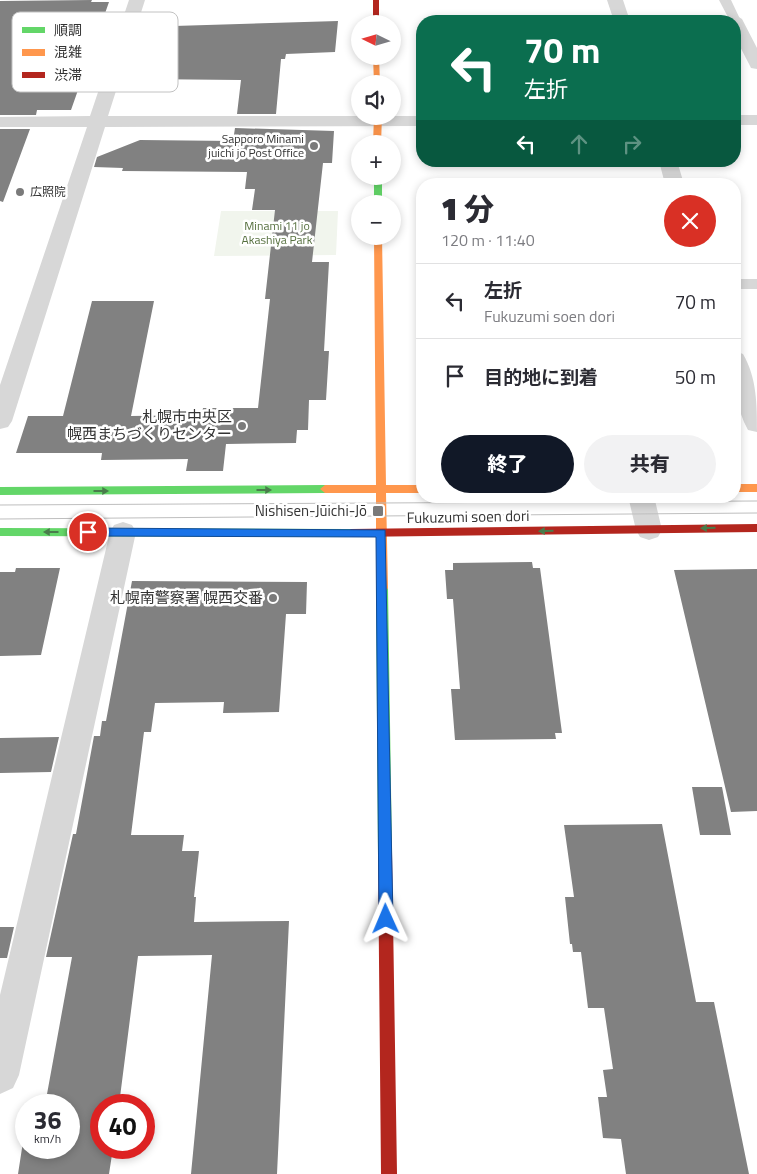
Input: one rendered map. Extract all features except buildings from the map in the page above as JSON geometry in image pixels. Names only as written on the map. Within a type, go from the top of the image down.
[{"type":"street","points":[[133,12],[137,0]]},
{"type":"street","points":[[376,0],[376,15]]},
{"type":"street","points":[[615,0],[620,15]]},
{"type":"street","points":[[741,33],[757,64]]},
{"type":"street","points":[[0,422],[108,92]]},
{"type":"street","points":[[0,122],[351,118]]},
{"type":"street","points":[[401,119],[416,120]]},
{"type":"street","points":[[741,120],[757,120]]},
{"type":"street","points":[[378,245],[389,1174]]},
{"type":"street","points":[[741,377],[757,424]]},
{"type":"street","points":[[741,488],[757,488]]},
{"type":"street","name":"Fukuzumi soen dori","points":[[0,491],[416,489]]},
{"type":"street","points":[[643,503],[649,530]]},
{"type":"street","name":"Fukuzumi soen dori","points":[[0,532],[382,533],[757,528]]},
{"type":"street","points":[[0,1075],[123,532]]},
{"type":"lane","points":[[725,0],[732,15]]},
{"type":"lane","points":[[741,284],[757,284]]},
{"type":"green space","name":"Minami 11 jo Akashiya Park","points":[[221,211],[338,211],[336,255],[214,256]]},
{"type":"tram line","points":[[741,501],[757,501]]},
{"type":"tram line","points":[[0,505],[416,503]]},
{"type":"tram line","points":[[0,519],[757,513]]},
{"type":"traffic: fast","points":[[378,185],[378,195]]},
{"type":"traffic: fast","points":[[0,491],[325,489]]},
{"type":"traffic: fast","points":[[0,532],[351,533]]},
{"type":"traffic: fast","points":[[382,588],[385,854]]},
{"type":"traffic: slow","points":[[376,65],[377,75]]},
{"type":"traffic: slow","points":[[377,135],[378,125]]},
{"type":"traffic: slow","points":[[378,245],[382,588]]},
{"type":"traffic: slow","points":[[741,488],[757,488]]},
{"type":"traffic: slow","points":[[325,489],[416,489]]},
{"type":"traffic: jam","points":[[376,0],[376,15]]},
{"type":"traffic: jam","points":[[351,533],[757,528]]},
{"type":"traffic: jam","points":[[385,854],[389,1174]]},
{"type":"place","name":"Sapporo Minami juichi jo Post Office","points":[[314,146]]},
{"type":"place","name":"広照院","points":[[20,192]]},
{"type":"place","name":"札幌市中央区 幌西まちづくりセンター","points":[[242,426]]},
{"type":"place","name":"Nishisen-Jūichi-Jō","points":[[378,511]]},
{"type":"place","name":"札幌南警察署 幌西交番","points":[[273,598]]},
{"type":"route","points":[[88,532],[382,533],[386,919]]}]
